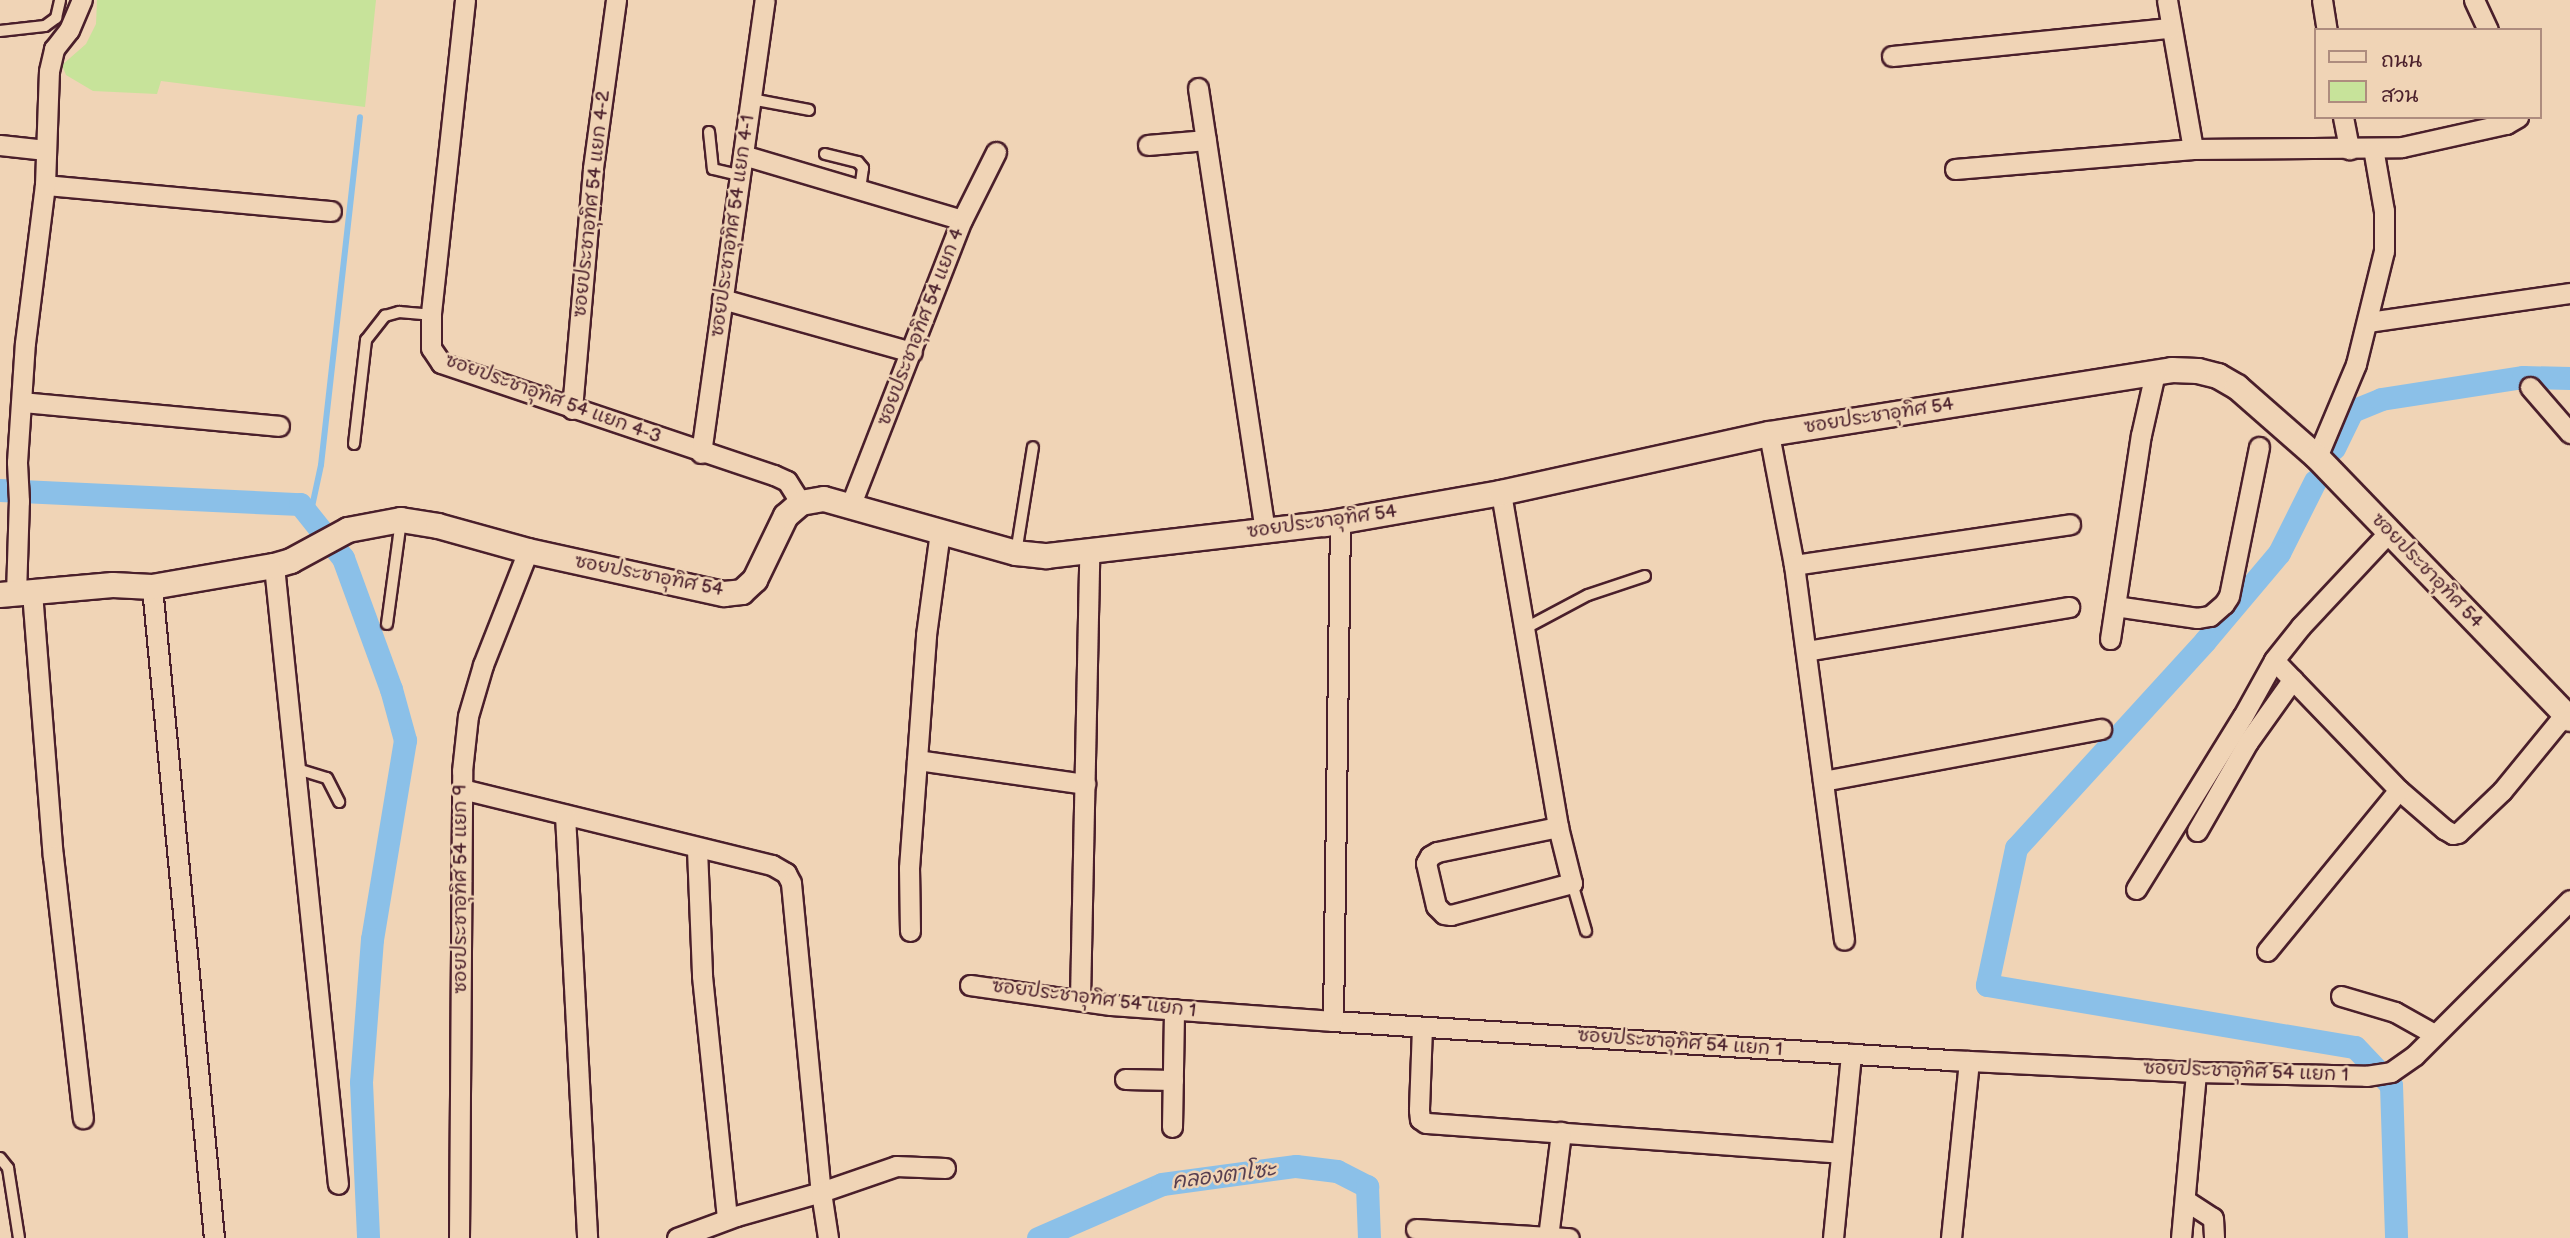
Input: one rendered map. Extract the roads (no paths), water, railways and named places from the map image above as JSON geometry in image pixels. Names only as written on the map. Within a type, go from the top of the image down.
[{"type":"street","points":[[82,0],[69,30],[54,49],[48,71],[45,185],[25,343],[17,462],[19,501],[16,594],[54,856],[83,1118]]},
{"type":"street","name":"ซอยประชาอุทิศ 54 แยก 4-3","points":[[466,0],[431,315],[430,348],[441,363],[787,481],[801,503]]},
{"type":"street","name":"ซอยประชาอุทิศ 54 แยก 4-2","points":[[572,409],[593,168],[616,0]]},
{"type":"street","name":"ซอยประชาอุทิศ 54 แยก 4-1","points":[[701,453],[765,0]]},
{"type":"street","points":[[2167,0],[2193,149]]},
{"type":"street","points":[[2322,0],[2327,28]]},
{"type":"street","points":[[2474,0],[2487,28]]},
{"type":"street","points":[[1892,56],[2171,28]]},
{"type":"street","points":[[1198,88],[1265,531]]},
{"type":"street","points":[[2343,119],[2348,149]]},
{"type":"street","points":[[1955,169],[2193,149],[2402,147],[2506,124],[2515,119]]},
{"type":"street","points":[[1148,145],[1206,140]]},
{"type":"street","points":[[0,145],[46,149]]},
{"type":"street","points":[[2317,457],[2356,364],[2384,251],[2384,211],[2373,148]]},
{"type":"street","name":"ซอยประชาอุทิศ 54 แยก 4","points":[[851,504],[962,220],[996,152]]},
{"type":"street","points":[[743,155],[962,220]]},
{"type":"street","points":[[45,185],[331,211]]},
{"type":"street","points":[[2368,322],[2570,293]]},
{"type":"street","points":[[722,299],[912,352]]},
{"type":"street","name":"ซอยประชาอุทิศ 54","points":[[16,594],[113,585],[152,586],[274,566],[291,561],[348,530],[401,520],[438,526],[528,551],[724,594],[742,592],[755,580],[786,516],[801,503],[824,499],[851,504],[1016,553],[1047,556],[1340,521],[1501,493],[1769,434],[2155,373],[2198,371],[2218,376],[2236,387],[2317,457],[2568,717]]},
{"type":"street","points":[[2110,639],[2141,435],[2155,373]]},
{"type":"street","points":[[2530,387],[2570,433]]},
{"type":"street","points":[[22,402],[279,426]]},
{"type":"street","points":[[1769,434],[1807,651],[1844,940]]},
{"type":"street","points":[[2115,606],[2197,618],[2210,616],[2224,604],[2229,596],[2259,447]]},
{"type":"street","points":[[1501,493],[1558,827],[1572,883],[1451,915],[1444,914],[1436,906],[1426,863],[1430,856],[1437,852],[1558,827]]},
{"type":"street","points":[[1333,1021],[1340,521]]},
{"type":"street","points":[[1794,565],[2070,524]]},
{"type":"street","points":[[910,931],[909,868],[926,635],[940,531]]},
{"type":"street","points":[[2136,889],[2274,660],[2301,626],[2390,531]]},
{"type":"street","name":"ซอยประชาอุทิศ 54 แยก 9","points":[[459,1238],[461,789],[468,716],[483,665],[528,551]]},
{"type":"street","points":[[1080,999],[1089,552]]},
{"type":"street","points":[[274,566],[338,1184]]},
{"type":"street","points":[[152,586],[214,1238]]},
{"type":"street","points":[[1807,651],[2069,607]]},
{"type":"street","points":[[2274,660],[2399,790],[2453,834],[2458,833],[2502,791],[2568,717]]},
{"type":"street","points":[[2197,831],[2248,742],[2293,679]]},
{"type":"street","points":[[1823,781],[2101,729]]},
{"type":"street","points":[[918,760],[1085,784]]},
{"type":"street","points":[[461,789],[697,849],[772,865],[786,873],[791,883],[821,1192],[828,1238]]},
{"type":"street","points":[[2267,951],[2399,790]]},
{"type":"street","points":[[565,815],[587,1238]]},
{"type":"street","points":[[697,849],[702,976],[727,1219]]},
{"type":"street","points":[[2341,996],[2395,1012],[2434,1034],[2568,906]]},
{"type":"street","name":"ซอยประชาอุทิศ 54 แยก 1","points":[[970,985],[1174,1009],[1333,1021],[1969,1061],[2196,1072],[2366,1076],[2391,1072],[2414,1055],[2434,1034]]},
{"type":"street","points":[[1172,1127],[1174,1009]]},
{"type":"street","points":[[1422,1027],[1420,1119],[1426,1122],[1841,1153]]},
{"type":"street","points":[[1833,1238],[1852,1054]]},
{"type":"street","points":[[1951,1238],[1969,1061]]},
{"type":"street","points":[[2181,1238],[2196,1072]]},
{"type":"street","points":[[1125,1079],[1173,1080]]},
{"type":"street","points":[[1548,1237],[1561,1132]]},
{"type":"street","points":[[677,1238],[727,1219],[821,1192],[896,1166],[945,1168]]},
{"type":"street","points":[[2185,1200],[2213,1219],[2214,1238]]},
{"type":"street","points":[[1416,1229],[1569,1238]]},
{"type":"lane","points":[[0,31],[45,26],[56,18],[60,0]]},
{"type":"lane","points":[[751,99],[809,110]]},
{"type":"lane","points":[[709,132],[713,169],[740,175]]},
{"type":"lane","points":[[825,154],[858,162],[863,168],[860,190]]},
{"type":"lane","points":[[354,444],[366,340],[385,316],[399,312],[431,315]]},
{"type":"lane","points":[[1016,553],[1033,447]]},
{"type":"lane","points":[[387,624],[401,520]]},
{"type":"lane","points":[[1523,629],[1588,595],[1645,576]]},
{"type":"lane","points":[[294,768],[327,778],[339,802]]},
{"type":"lane","points":[[1572,883],[1581,905],[1586,930]]},
{"type":"lane","points":[[0,1157],[8,1168],[19,1238]]},
{"type":"waterway","points":[[310,516],[321,465],[360,117]]},
{"type":"waterway","points":[[2334,448],[2352,411],[2381,399],[2523,377],[2570,378]]},
{"type":"waterway","points":[[2315,481],[2279,553],[2205,641],[2016,848],[1987,985],[2355,1047],[2391,1085],[2396,1238]]},
{"type":"waterway","points":[[0,490],[300,504],[343,558],[391,689],[405,740],[372,939],[361,1082],[368,1238]]},
{"type":"waterway","name":"คลองตาโซะ","points":[[1038,1238],[1162,1184],[1296,1166],[1337,1171],[1367,1186],[1369,1238]]}]
